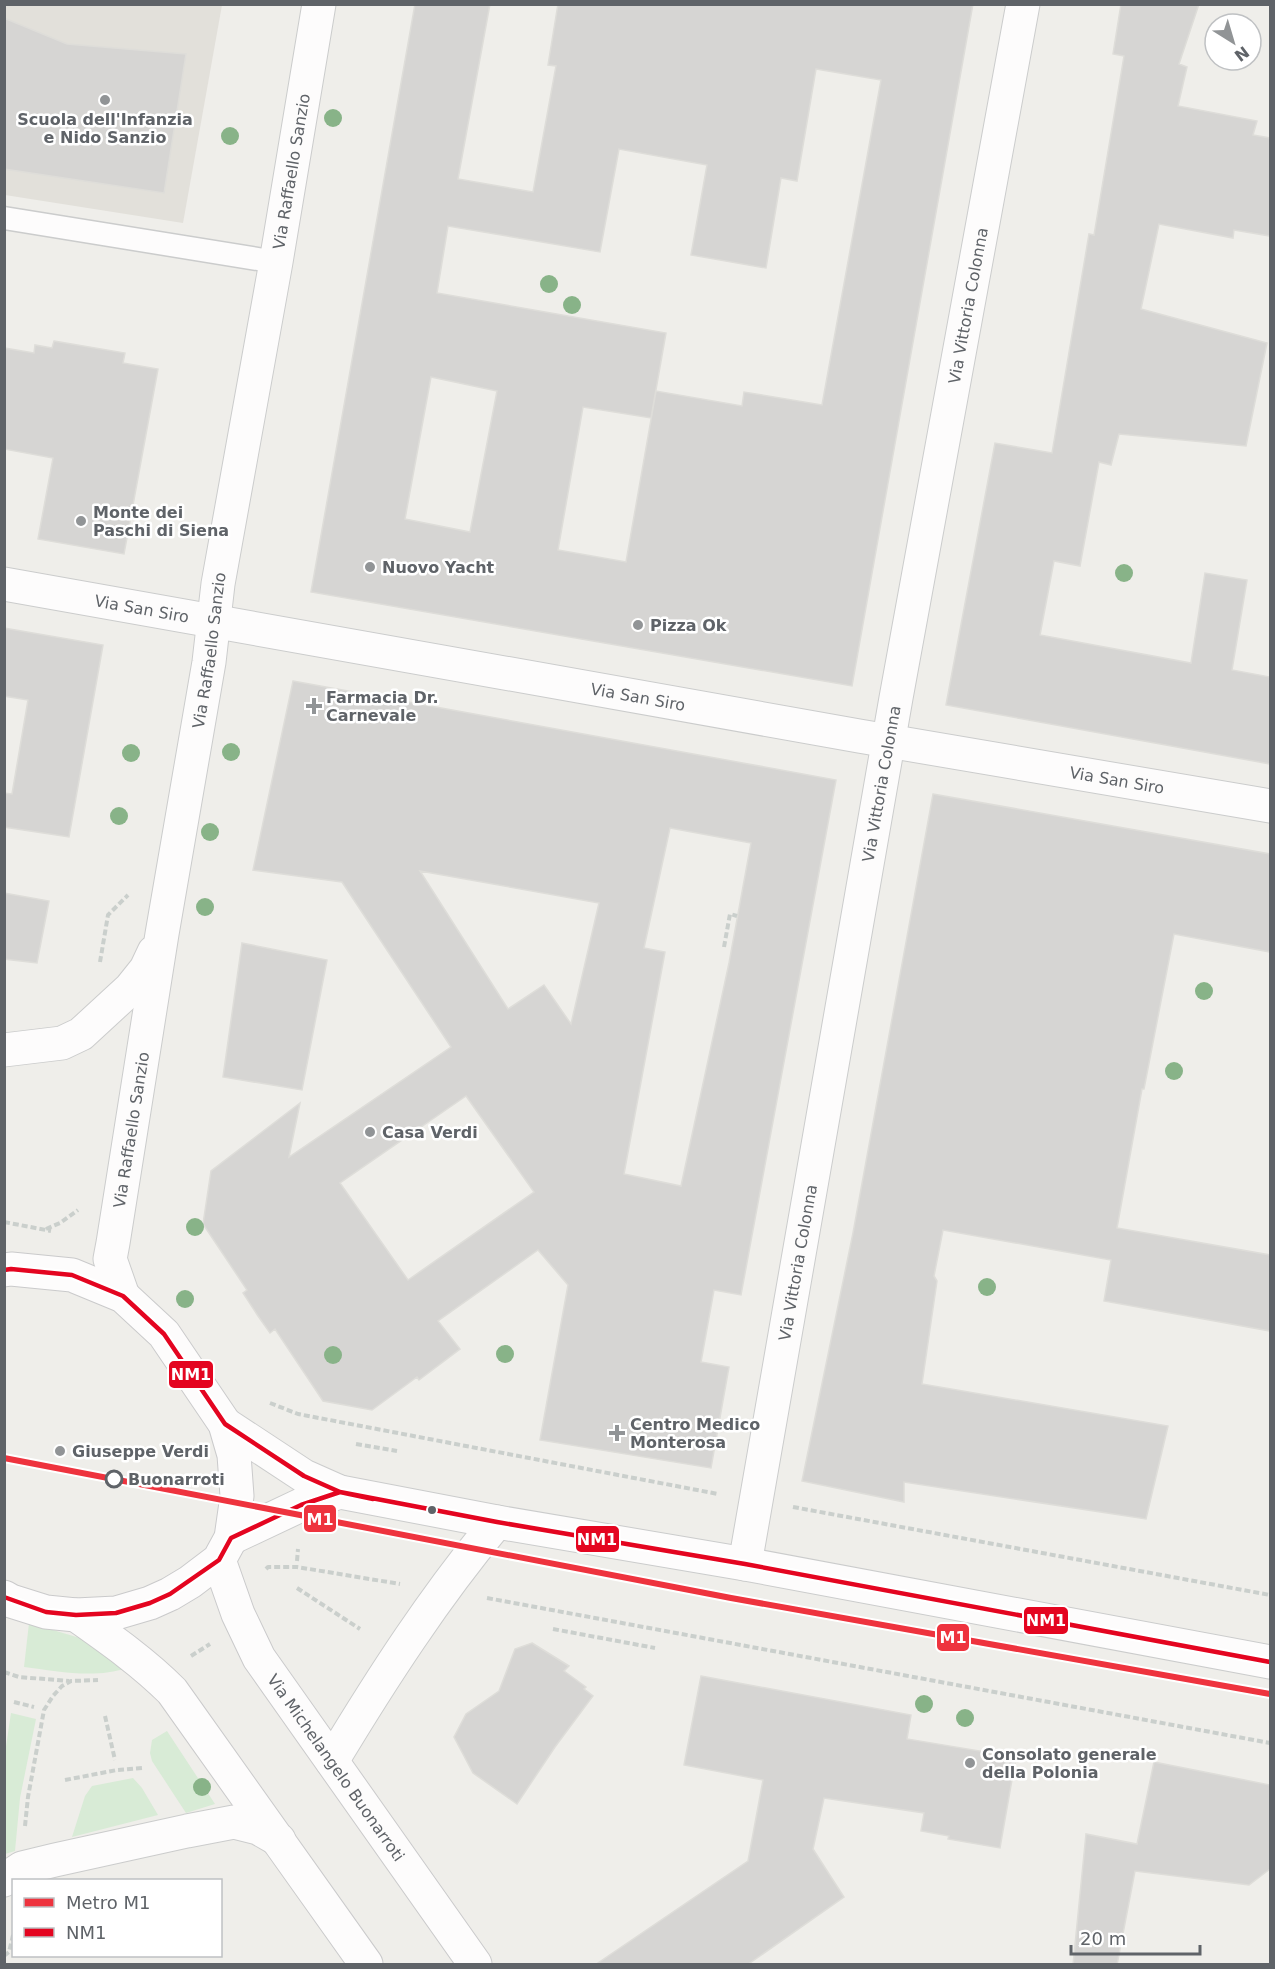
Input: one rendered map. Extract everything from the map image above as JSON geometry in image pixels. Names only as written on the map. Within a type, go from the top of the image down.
[{"type":"street","name":"Via Raffaello Sanzio","points":[[123,1296],[110,1259],[162,934],[207,674],[218,584],[276,262],[319,4]]},
{"type":"street","name":"Via Vittoria Colonna","points":[[745,1564],[889,741],[1023,4]]},
{"type":"street","name":"Via San Siro","points":[[4,584],[1270,806]]},
{"type":"street","points":[[4,1050],[62,1043],[81,1034],[130,989],[146,969],[162,934]]},
{"type":"street","points":[[4,1270],[72,1275],[123,1296],[164,1334],[225,1424],[234,1455],[237,1496],[225,1549]]},
{"type":"street","points":[[225,1424],[304,1476],[340,1492],[497,1522],[745,1564],[1270,1662]]},
{"type":"street","points":[[4,1597],[46,1612],[76,1616],[116,1613],[150,1603],[190,1582],[225,1549],[301,1506],[340,1492]]},
{"type":"street","points":[[332,1761],[442,1590],[497,1522]]},
{"type":"street","name":"Via Michelangelo Buonarroti","points":[[225,1549],[238,1614],[251,1644],[475,1965]]},
{"type":"street","points":[[76,1616],[120,1645],[172,1691],[366,1965]]},
{"type":"street","points":[[4,1880],[22,1868],[234,1822],[258,1827],[279,1840]]},
{"type":"lane","points":[[4,218],[276,262]]},
{"type":"path","points":[[724,947],[730,914],[737,916]]},
{"type":"path","points":[[4,1222],[56,1231]]},
{"type":"path","points":[[266,1401],[298,1414],[726,1496]]},
{"type":"path","points":[[356,1444],[397,1451]]},
{"type":"path","points":[[782,1505],[1270,1595]]},
{"type":"path","points":[[263,1575],[268,1567],[297,1567],[411,1586]]},
{"type":"path","points":[[297,1588],[360,1629]]},
{"type":"path","points":[[482,1597],[1270,1743]]},
{"type":"path","points":[[553,1629],[655,1648]]},
{"type":"path","points":[[187,1659],[217,1639]]},
{"type":"path","points":[[4,1672],[19,1677],[71,1682],[102,1680]]},
{"type":"path","points":[[24,1829],[44,1710],[62,1686],[71,1682]]},
{"type":"path","points":[[14,1702],[34,1707]]},
{"type":"path","points":[[105,1716],[115,1760]]},
{"type":"path","points":[[65,1780],[117,1770],[142,1768]]},
{"type":"path","points":[[4,1956],[9,1952],[12,1939]]},
{"type":"shaded area","name":"Scuola dell'Infanzia e Nido Sanzio","points":[[4,5],[222,5],[183,223],[5,195]]},
{"type":"green space","points":[[29,1623],[97,1643],[127,1668],[89,1674],[24,1667]]},
{"type":"green space","points":[[11,1713],[36,1719],[20,1798],[15,1851],[5,1854],[5,1753]]},
{"type":"green space","points":[[167,1731],[215,1804],[186,1813],[152,1761],[150,1753],[152,1740]]},
{"type":"green space","points":[[133,1778],[142,1788],[158,1815],[72,1837],[85,1796],[92,1786]]},
{"type":"building","points":[[415,4],[490,4],[458,179],[533,192],[556,66],[548,65],[558,4],[973,4],[852,686],[311,592]],"holes":[[[816,69],[881,80],[822,405],[744,392],[742,406],[656,391],[626,562],[558,550],[583,407],[651,418],[666,333],[437,293],[448,226],[600,252],[619,149],[707,165],[691,255],[766,268],[781,178],[797,181]],[[431,377],[497,391],[470,532],[405,519]]]},
{"type":"building","points":[[1121,4],[1199,4],[1179,64],[1187,67],[1178,106],[1257,121],[1253,135],[1270,138],[1270,236],[1234,230],[1233,238],[1159,224],[1141,309],[1267,343],[1246,446],[1119,434],[1111,465],[1099,462],[1080,566],[1054,561],[1040,635],[1191,663],[1205,573],[1247,580],[1232,670],[1270,677],[1270,764],[946,705],[995,443],[1052,453],[1089,234],[1094,235],[1124,56],[1113,54]]},
{"type":"building","points":[[4,18],[67,44],[186,54],[164,193],[4,169]]},
{"type":"building","points":[[54,341],[125,353],[123,363],[158,369],[124,554],[38,539],[53,458],[4,449],[4,348],[34,353],[35,345],[52,348]]},
{"type":"building","points":[[4,628],[103,645],[69,837],[4,827],[4,793],[12,794],[28,700],[4,696]]},
{"type":"building","points":[[293,681],[836,780],[741,1295],[714,1290],[701,1362],[729,1367],[711,1468],[540,1440],[568,1285],[538,1250],[438,1321],[460,1349],[419,1380],[417,1377],[372,1410],[323,1401],[275,1329],[270,1333],[243,1293],[247,1290],[203,1224],[211,1171],[300,1103],[289,1157],[451,1047],[342,882],[253,870]],"holes":[[[670,828],[751,843],[729,963],[681,1186],[624,1174],[665,952],[644,948]],[[420,871],[599,903],[571,1024],[544,985],[508,1009]],[[466,1096],[534,1192],[408,1280],[340,1183]]]},
{"type":"building","points":[[933,794],[1270,854],[1270,952],[1174,934],[1144,1089],[1142,1089],[1117,1228],[1270,1255],[1270,1331],[1104,1301],[1111,1260],[943,1230],[934,1276],[937,1281],[922,1384],[1168,1426],[1146,1519],[904,1482],[904,1502],[802,1481],[853,1233]]},
{"type":"building","points":[[4,893],[49,901],[37,963],[4,959]]},
{"type":"building","points":[[242,943],[327,960],[302,1090],[223,1077]]},
{"type":"building","points":[[532,1643],[569,1666],[564,1671],[586,1687],[584,1689],[593,1696],[517,1804],[473,1773],[454,1737],[466,1714],[499,1691],[515,1649]]},
{"type":"building","points":[[701,1676],[911,1715],[907,1739],[1016,1757],[1000,1848],[948,1839],[949,1836],[921,1831],[924,1813],[824,1798],[813,1849],[844,1897],[747,1965],[595,1965],[748,1861],[763,1780],[684,1765]]},
{"type":"building","points":[[1154,1762],[1270,1785],[1270,1869],[1249,1885],[1135,1871],[1117,1965],[1073,1965],[1086,1834],[1137,1844]]},
{"type":"metro line","name":"M1","points":[[4,1458],[731,1598],[1270,1694]]},
{"type":"transit line","name":"NM1","points":[[4,1270],[72,1275],[123,1296],[164,1334],[225,1424],[304,1476],[340,1492],[497,1522],[745,1564],[1270,1662]]},
{"type":"transit line","name":"NM1","points":[[4,1597],[46,1612],[76,1615],[116,1613],[150,1603],[170,1594],[219,1560],[231,1538],[301,1505],[340,1492],[373,1499]]},
{"type":"place","name":"Scuola dell'Infanzia e Nido Sanzio","points":[[105,100]]},
{"type":"place","name":"Monte dei Paschi di Siena","points":[[81,521]]},
{"type":"place","name":"Nuovo Yacht","points":[[370,567]]},
{"type":"place","name":"Pizza Ok","points":[[638,625]]},
{"type":"place","name":"Farmacia Dr. Carnevale","points":[[314,706]]},
{"type":"place","name":"Casa Verdi","points":[[370,1132]]},
{"type":"place","name":"Centro Medico Monterosa","points":[[617,1433]]},
{"type":"place","name":"Giuseppe Verdi","points":[[60,1451]]},
{"type":"place","name":"Buonarroti","points":[[114,1479]]},
{"type":"place","name":"Consolato generale della Polonia","points":[[970,1763]]}]
